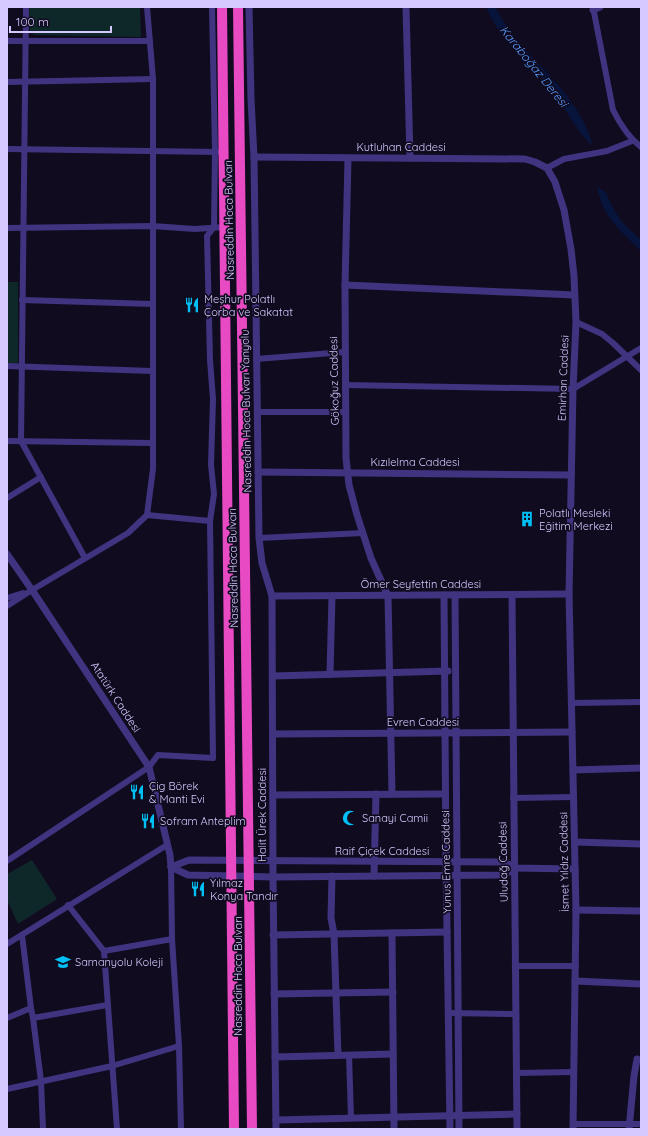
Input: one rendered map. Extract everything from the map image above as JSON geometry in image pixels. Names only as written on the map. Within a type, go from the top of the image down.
[{"type":"highway","name":"Nasreddin Hoca Bulvarı","points":[[222,7],[219,152],[224,227],[234,1129]]},
{"type":"highway","name":"Nasreddin Hoca Bulvarı","points":[[238,7],[252,1129]]},
{"type":"street","points":[[26,7],[23,149],[21,441],[85,558]]},
{"type":"street","points":[[7,606],[128,533],[147,515],[153,469],[153,79],[147,7]]},
{"type":"street","points":[[7,861],[149,767],[158,755],[213,758],[210,521],[214,494],[211,465],[213,399],[210,360],[207,236],[214,227],[219,152],[212,7]]},
{"type":"street","name":"Nasreddin Hoca Bulvarı Yanyolu","points":[[249,7],[254,157],[259,538],[262,563],[272,596]]},
{"type":"street","points":[[406,7],[410,158]]},
{"type":"street","points":[[595,8],[613,110],[632,141],[641,147]]},
{"type":"street","points":[[7,41],[150,41]]},
{"type":"street","points":[[7,82],[153,79]]},
{"type":"street","points":[[547,168],[564,159],[608,151],[632,141]]},
{"type":"street","points":[[7,149],[219,152]]},
{"type":"street","name":"Kutluhan Caddesi","points":[[254,157],[348,159],[525,159],[547,168]]},
{"type":"street","name":"Gökoğuz Caddesi","points":[[348,159],[344,352],[348,473],[353,499],[363,533],[376,571],[388,596]]},
{"type":"street","name":"Emirhan Caddesi","points":[[547,168],[555,182],[564,210],[573,264],[576,322],[573,389],[569,594]]},
{"type":"street","points":[[7,228],[152,226],[195,229],[224,227]]},
{"type":"street","points":[[345,285],[574,295]]},
{"type":"street","points":[[22,300],[152,304]]},
{"type":"street","points":[[576,322],[602,334],[641,370]]},
{"type":"street","points":[[345,385],[573,389],[641,348]]},
{"type":"street","points":[[256,359],[344,352]]},
{"type":"street","points":[[7,366],[22,365],[152,371]]},
{"type":"street","points":[[257,412],[346,412]]},
{"type":"street","points":[[7,441],[152,443]]},
{"type":"street","name":"Kızılelma Caddesi","points":[[258,472],[571,475]]},
{"type":"street","points":[[7,498],[41,477]]},
{"type":"street","points":[[147,515],[210,521]]},
{"type":"street","points":[[259,538],[363,533]]},
{"type":"street","name":"Atatürk Caddesi","points":[[7,554],[149,767],[171,867]]},
{"type":"street","points":[[7,598],[32,590]]},
{"type":"street","name":"Ömer Seyfettin Caddesi","points":[[272,596],[569,594]]},
{"type":"street","name":"İsmet Yıldız Caddesi","points":[[569,594],[576,910],[573,1127]]},
{"type":"street","name":"Yunus Emre Caddesi","points":[[444,595],[445,794],[450,1129]]},
{"type":"street","name":"Yunus Emre Caddesi","points":[[455,595],[459,1129]]},
{"type":"street","name":"Uludağ Caddesi","points":[[512,595],[512,732],[517,1129]]},
{"type":"street","name":"Halit Ürek Caddesi","points":[[272,596],[273,935],[276,1129]]},
{"type":"street","points":[[330,674],[332,596]]},
{"type":"street","points":[[388,596],[392,794]]},
{"type":"street","points":[[273,676],[455,671]]},
{"type":"street","points":[[572,703],[641,702]]},
{"type":"street","name":"Evren Caddesi","points":[[273,734],[572,732]]},
{"type":"street","points":[[573,770],[641,768]]},
{"type":"street","points":[[374,876],[376,794]]},
{"type":"street","points":[[273,795],[445,794]]},
{"type":"street","points":[[513,798],[574,797]]},
{"type":"street","points":[[575,842],[641,844]]},
{"type":"street","points":[[7,944],[167,845]]},
{"type":"street","name":"Raif Çiçek Caddesi","points":[[171,867],[189,860],[502,862],[514,868],[575,869]]},
{"type":"street","points":[[171,867],[172,939],[179,1046],[181,1129]]},
{"type":"street","name":"Raif Çiçek Caddesi","points":[[171,867],[188,875],[273,877],[502,875],[514,868]]},
{"type":"street","points":[[332,876],[332,918],[334,934],[338,1055]]},
{"type":"street","points":[[68,905],[104,951],[117,1129]]},
{"type":"street","points":[[576,910],[641,911]]},
{"type":"street","points":[[273,935],[447,932]]},
{"type":"street","points":[[392,933],[394,1129]]},
{"type":"street","points":[[22,935],[40,1082],[43,1129]]},
{"type":"street","points":[[104,951],[172,939]]},
{"type":"street","points":[[516,966],[576,966]]},
{"type":"street","points":[[575,982],[641,984]]},
{"type":"street","points":[[274,994],[393,992]]},
{"type":"street","points":[[33,1018],[107,1005]]},
{"type":"street","points":[[7,1018],[31,1008]]},
{"type":"street","points":[[448,1013],[516,1014]]},
{"type":"street","points":[[7,1089],[112,1066],[179,1046]]},
{"type":"street","points":[[275,1057],[393,1054]]},
{"type":"street","points":[[349,1055],[351,1118]]},
{"type":"street","points":[[630,1127],[635,1070],[639,1058]]},
{"type":"street","points":[[517,1073],[573,1072]]},
{"type":"street","points":[[276,1120],[517,1114]]},
{"type":"street","points":[[573,1127],[630,1127],[641,1124]]},
{"type":"green space","points":[[29,7],[140,7],[141,37],[35,35],[30,33]]},
{"type":"green space","points":[[7,282],[18,282],[18,363],[7,363]]},
{"type":"green space","points":[[32,860],[57,899],[18,924],[7,900],[7,874]]},
{"type":"water","name":"Karaboğaz Deresi","points":[[486,7],[495,7],[519,42],[561,89],[574,106],[584,123],[592,143],[591,145],[580,132],[551,89],[510,46],[494,23]]},
{"type":"water","points":[[597,186],[606,193],[614,210],[623,223],[641,240],[641,251],[619,229],[608,215],[599,197]]},
{"type":"place","name":"Meşhur Polatlı Çorba ve Sakatat","points":[[192,305]]},
{"type":"place","name":"Polatlı Mesleki Eğitim Merkezi","points":[[527,519]]},
{"type":"place","name":"Çig Börek & Manti Evi","points":[[137,792]]},
{"type":"place","name":"Sanayi Camii","points":[[350,818]]},
{"type":"place","name":"Sofram Anteplim","points":[[148,821]]},
{"type":"place","name":"Yılmaz Konya Tandır","points":[[198,889]]},
{"type":"place","name":"Samanyolu Koleji","points":[[63,962]]}]
